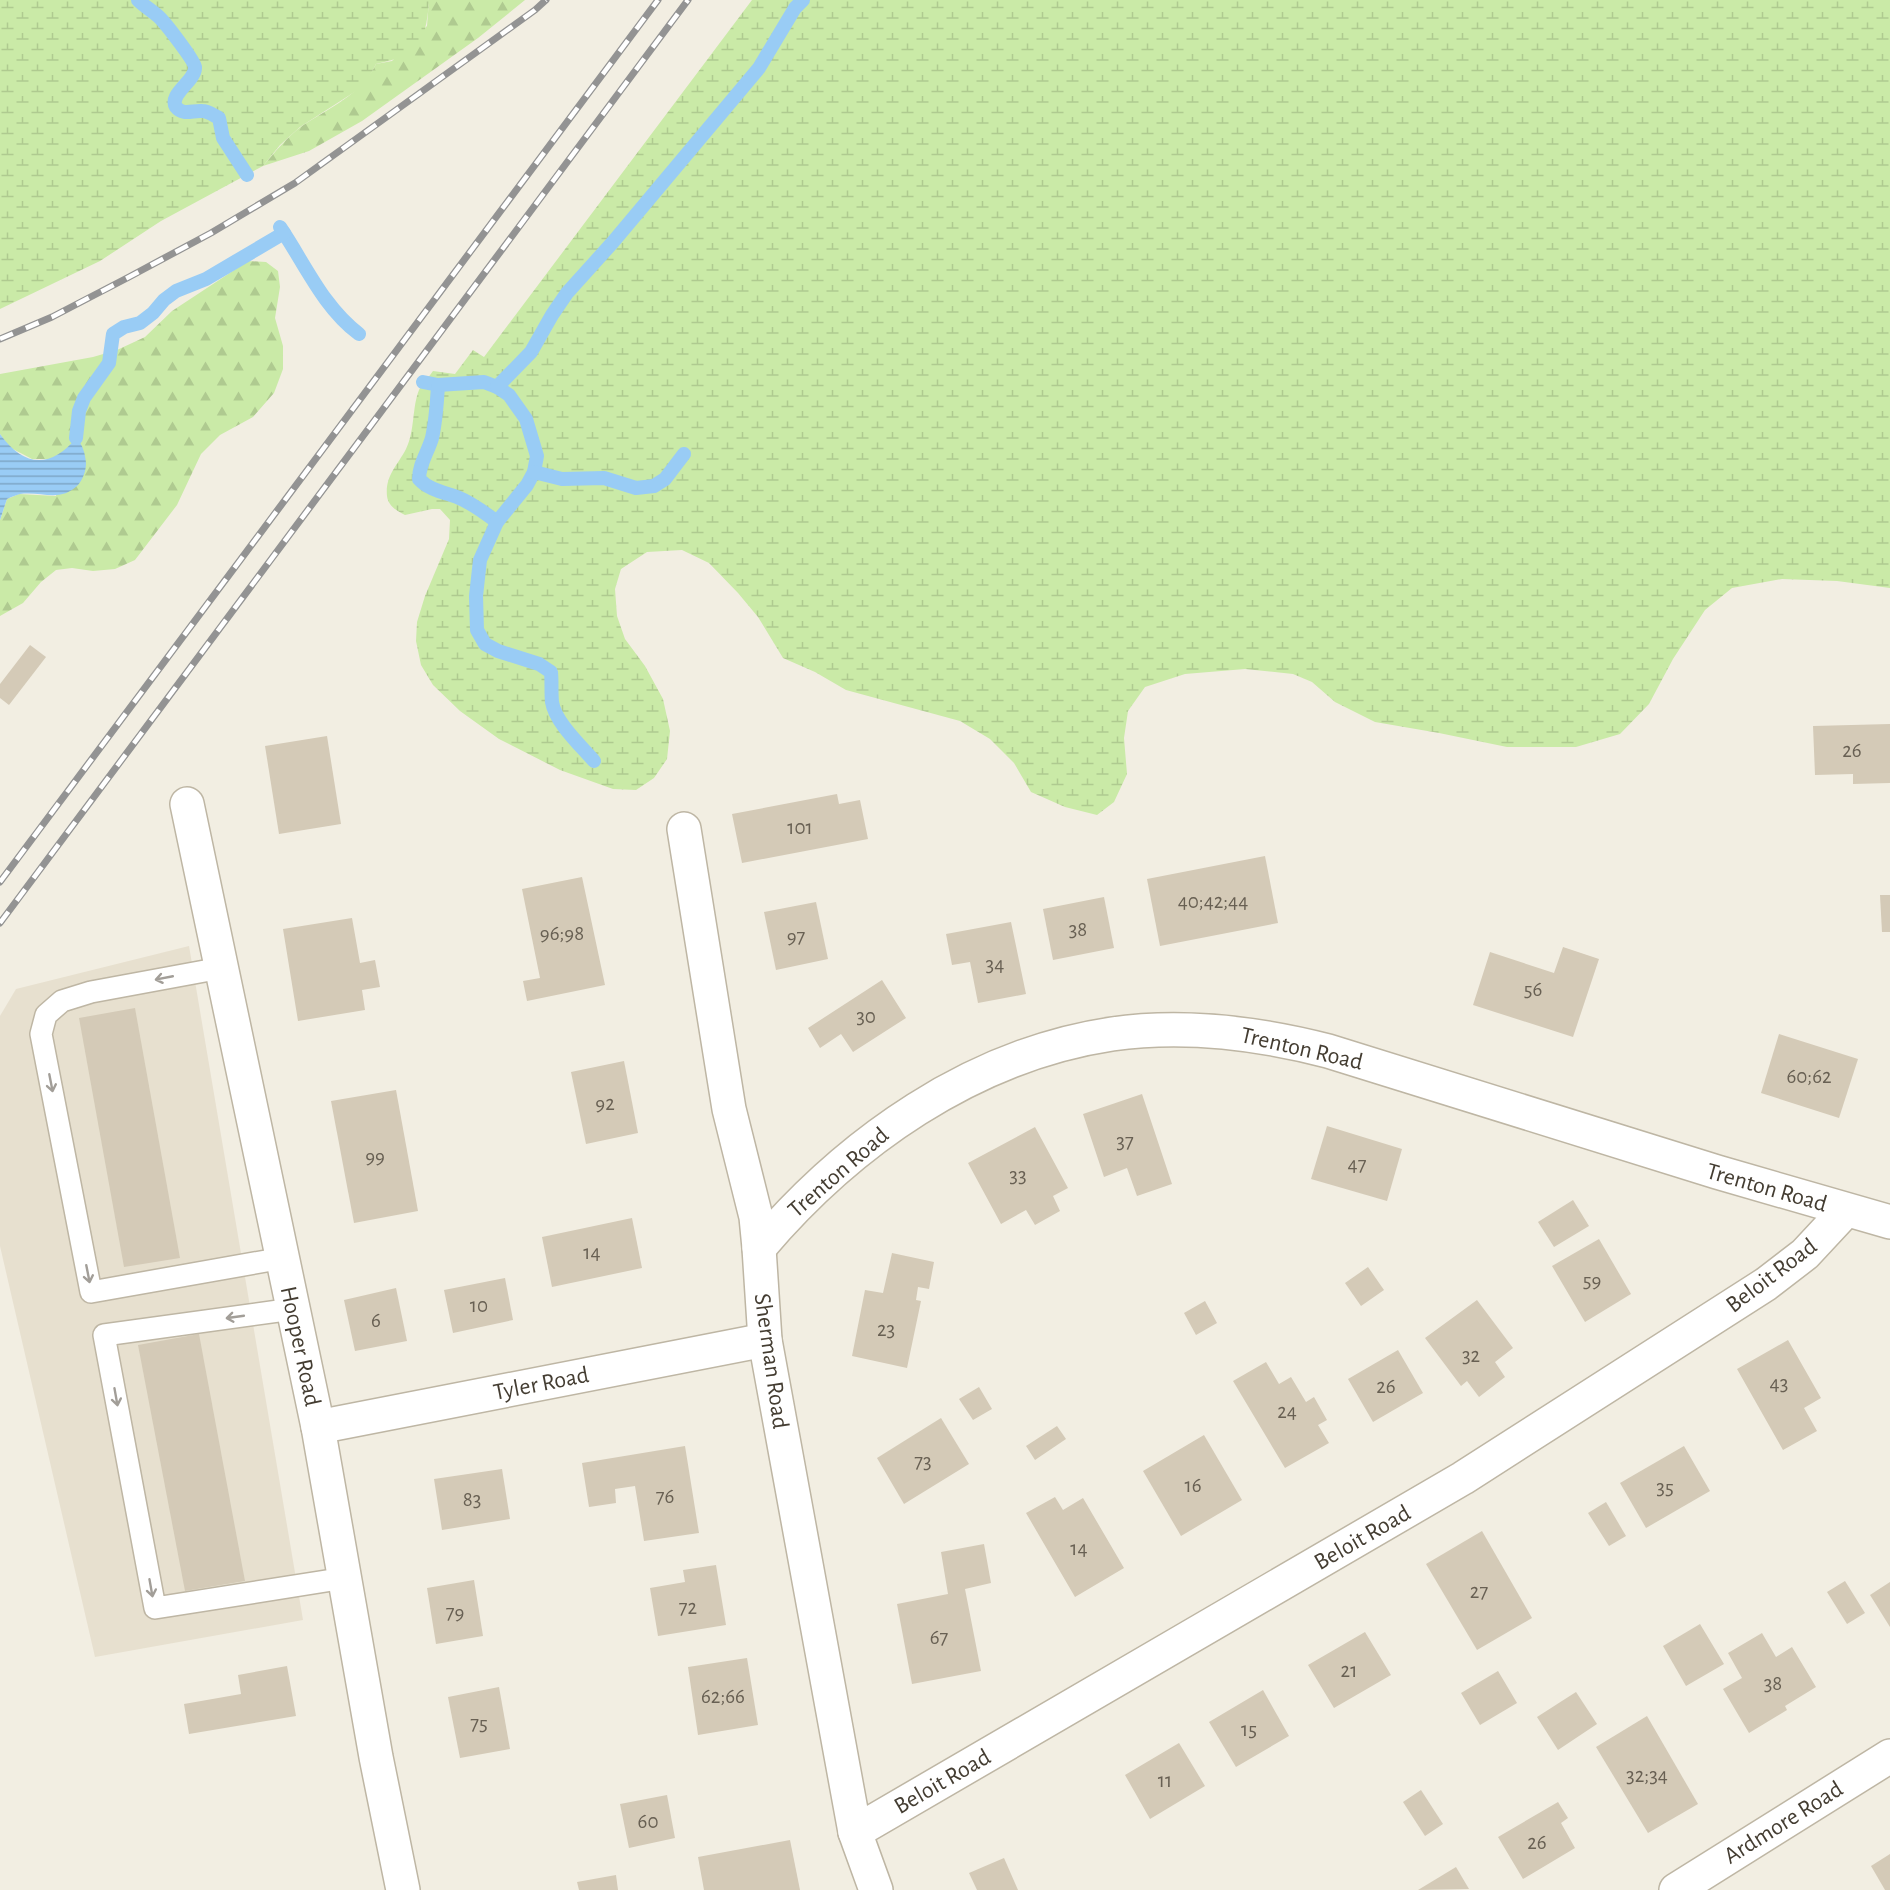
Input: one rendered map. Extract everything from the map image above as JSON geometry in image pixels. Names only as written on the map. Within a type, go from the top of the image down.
[{"type":"street","name":"Hooper Road","points":[[187,804],[318,1427],[376,1756],[403,1890]]},
{"type":"street","name":"Sherman Road","points":[[684,829],[729,1108],[750,1192],[759,1248],[765,1340],[855,1832],[876,1890]]},
{"type":"street","name":"Trenton Road","points":[[759,1248],[807,1196],[883,1132],[931,1100],[973,1077],[1059,1044],[1115,1034],[1168,1030],[1230,1032],[1328,1051],[1717,1173],[1890,1222]]},
{"type":"street","name":"Beloit Road","points":[[855,1832],[1463,1478],[1766,1284],[1805,1254],[1846,1210]]},
{"type":"street","name":"Tyler Road","points":[[318,1427],[765,1340]]},
{"type":"street","name":"Ardmore Road","points":[[1676,1890],[1890,1756]]},
{"type":"lane","points":[[221,968],[92,992],[62,1001],[46,1015],[41,1034],[91,1292],[283,1258]]},
{"type":"lane","points":[[293,1309],[104,1335],[155,1608],[345,1578]]},
{"type":"shaded area","points":[[189,946],[303,1620],[95,1657],[0,1246],[0,1016],[16,989]]},
{"type":"green space","points":[[0,0],[429,0],[429,3],[425,29],[417,46],[401,57],[376,64],[368,79],[356,91],[300,127],[280,145],[263,166],[161,221],[100,261],[0,309]]},
{"type":"green space","points":[[429,0],[525,0],[478,38],[362,121],[309,151],[263,166],[297,130],[344,100],[370,75],[376,64],[392,61],[427,26]]},
{"type":"green space","points":[[752,0],[1890,0],[1890,588],[1837,581],[1782,579],[1732,588],[1705,610],[1673,659],[1649,704],[1620,734],[1576,747],[1507,747],[1375,722],[1335,702],[1312,682],[1293,674],[1245,669],[1185,674],[1145,687],[1128,711],[1124,738],[1127,774],[1114,802],[1097,815],[1065,807],[1031,792],[1014,763],[990,739],[960,721],[846,690],[815,672],[783,658],[758,617],[709,563],[682,550],[647,552],[621,569],[615,589],[617,616],[625,639],[645,666],[663,699],[670,731],[667,759],[654,778],[636,790],[613,789],[560,770],[499,739],[460,711],[433,685],[421,665],[416,641],[417,622],[425,596],[449,539],[450,520],[440,509],[405,515],[389,503],[387,496],[392,471],[409,442],[419,390],[433,371],[455,374],[473,350],[484,357]]},
{"type":"green space","points":[[248,261],[266,262],[278,271],[280,287],[275,318],[283,346],[283,369],[274,393],[253,417],[220,435],[201,454],[177,505],[135,560],[115,569],[56,570],[41,582],[23,603],[0,616],[0,520],[7,499],[19,494],[56,496],[65,451],[53,459],[32,459],[9,447],[0,434],[0,374],[93,357],[117,350],[145,337],[172,311]]},
{"type":"water","points":[[0,434],[18,453],[37,460],[57,455],[76,438],[82,446],[86,459],[84,475],[78,485],[64,494],[28,493],[7,499],[0,520]]},
{"type":"building","points":[[30,645],[46,657],[9,705],[0,698],[0,684]]},
{"type":"building","points":[[1890,724],[1890,783],[1853,784],[1853,774],[1815,775],[1813,726]]},
{"type":"building","points":[[327,736],[341,824],[279,834],[265,746]]},
{"type":"building","points":[[837,794],[839,804],[860,800],[868,839],[742,863],[732,814]]},
{"type":"building","points":[[1265,856],[1278,923],[1160,946],[1147,879]]},
{"type":"building","points":[[582,877],[605,985],[527,1001],[523,981],[540,978],[522,889]]},
{"type":"building","points":[[1880,895],[1890,895],[1890,932],[1882,932]]},
{"type":"building","points":[[1104,897],[1114,948],[1053,960],[1043,909]]},
{"type":"building","points":[[816,902],[828,959],[776,970],[764,912]]},
{"type":"building","points":[[352,918],[360,963],[375,960],[380,987],[362,990],[365,1010],[298,1021],[283,929]]},
{"type":"building","points":[[1011,922],[1026,994],[978,1003],[970,962],[952,965],[946,934]]},
{"type":"building","points":[[1563,947],[1599,959],[1573,1037],[1473,1005],[1490,952],[1554,973]]},
{"type":"building","points":[[882,980],[906,1018],[853,1052],[841,1034],[820,1048],[808,1028]]},
{"type":"building","points":[[135,1008],[180,1258],[124,1267],[79,1018]]},
{"type":"building","points":[[1779,1034],[1858,1059],[1839,1118],[1761,1093]]},
{"type":"building","points":[[624,1061],[638,1133],[586,1144],[571,1072]]},
{"type":"building","points":[[396,1090],[418,1211],[354,1223],[331,1101]]},
{"type":"building","points":[[1142,1094],[1172,1184],[1137,1196],[1127,1168],[1104,1177],[1083,1114]]},
{"type":"building","points":[[1327,1126],[1402,1149],[1387,1201],[1311,1179]]},
{"type":"building","points":[[1035,1127],[1068,1188],[1053,1196],[1060,1211],[1035,1225],[1026,1210],[1001,1224],[968,1163]]},
{"type":"building","points":[[1573,1200],[1589,1226],[1554,1247],[1538,1222]]},
{"type":"building","points":[[632,1218],[642,1268],[552,1287],[542,1237]]},
{"type":"building","points":[[1599,1239],[1631,1294],[1585,1322],[1552,1266]]},
{"type":"building","points":[[892,1253],[934,1262],[929,1289],[918,1287],[916,1300],[921,1301],[907,1368],[852,1356],[865,1290],[883,1293]]},
{"type":"building","points":[[1368,1267],[1384,1290],[1361,1306],[1345,1283]]},
{"type":"building","points":[[505,1278],[513,1320],[453,1333],[444,1290]]},
{"type":"building","points":[[396,1288],[407,1341],[355,1351],[344,1300]]},
{"type":"building","points":[[1477,1300],[1513,1348],[1495,1362],[1505,1377],[1479,1397],[1467,1381],[1461,1386],[1425,1338]]},
{"type":"building","points":[[1205,1301],[1217,1323],[1196,1335],[1184,1313]]},
{"type":"building","points":[[199,1334],[245,1581],[185,1591],[138,1345]]},
{"type":"building","points":[[1788,1340],[1821,1398],[1804,1408],[1817,1431],[1783,1450],[1737,1369]]},
{"type":"building","points":[[1398,1350],[1423,1393],[1373,1422],[1348,1379]]},
{"type":"building","points":[[1266,1362],[1279,1384],[1291,1377],[1306,1402],[1314,1397],[1327,1420],[1318,1425],[1329,1443],[1285,1468],[1233,1381]]},
{"type":"building","points":[[979,1387],[992,1409],[973,1420],[959,1399]]},
{"type":"building","points":[[941,1418],[969,1464],[904,1504],[877,1458]]},
{"type":"building","points":[[1057,1426],[1066,1439],[1035,1460],[1026,1446]]},
{"type":"building","points":[[1204,1435],[1242,1500],[1181,1536],[1143,1471]]},
{"type":"building","points":[[685,1446],[699,1533],[644,1541],[635,1486],[615,1489],[616,1503],[589,1507],[582,1463]]},
{"type":"building","points":[[1684,1446],[1710,1491],[1646,1528],[1620,1483]]},
{"type":"building","points":[[502,1469],[510,1519],[442,1530],[434,1479]]},
{"type":"building","points":[[1055,1497],[1063,1510],[1083,1498],[1124,1568],[1075,1597],[1026,1513]]},
{"type":"building","points":[[1606,1502],[1626,1536],[1609,1546],[1588,1513]]},
{"type":"building","points":[[1482,1531],[1532,1618],[1477,1650],[1426,1564]]},
{"type":"building","points":[[984,1544],[991,1583],[965,1589],[981,1671],[912,1684],[897,1604],[948,1594],[941,1552]]},
{"type":"building","points":[[716,1565],[726,1625],[658,1636],[650,1588],[685,1582],[683,1570]]},
{"type":"building","points":[[474,1580],[483,1636],[436,1644],[427,1588]]},
{"type":"building","points":[[1845,1581],[1865,1613],[1847,1624],[1827,1592]]},
{"type":"building","points":[[1890,1582],[1890,1627],[1870,1595]]},
{"type":"building","points":[[1700,1624],[1724,1664],[1686,1686],[1663,1646]]},
{"type":"building","points":[[1365,1632],[1391,1675],[1334,1708],[1308,1665]]},
{"type":"building","points":[[1762,1633],[1776,1657],[1792,1647],[1816,1687],[1785,1706],[1787,1710],[1749,1733],[1723,1689],[1742,1678],[1728,1653]]},
{"type":"building","points":[[747,1658],[758,1725],[698,1735],[688,1667]]},
{"type":"building","points":[[287,1666],[296,1716],[189,1734],[184,1704],[241,1694],[238,1675]]},
{"type":"building","points":[[1498,1671],[1517,1703],[1480,1725],[1461,1693]]},
{"type":"building","points":[[499,1687],[510,1749],[460,1758],[448,1697]]},
{"type":"building","points":[[1263,1690],[1289,1736],[1236,1767],[1209,1722]]},
{"type":"building","points":[[1576,1692],[1597,1724],[1558,1750],[1537,1717]]},
{"type":"building","points":[[1647,1716],[1698,1804],[1648,1833],[1596,1747]]},
{"type":"building","points":[[1179,1743],[1205,1786],[1150,1819],[1125,1775]]},
{"type":"building","points":[[1421,1790],[1443,1824],[1425,1836],[1403,1802]]},
{"type":"building","points":[[667,1795],[675,1838],[629,1848],[620,1804]]},
{"type":"building","points":[[1558,1802],[1568,1818],[1561,1823],[1575,1848],[1523,1879],[1498,1837]]},
{"type":"building","points":[[790,1840],[800,1890],[704,1890],[698,1857]]},
{"type":"building","points":[[1890,1854],[1890,1890],[1885,1890],[1871,1866]]},
{"type":"building","points":[[1004,1858],[1018,1890],[977,1890],[969,1873]]},
{"type":"building","points":[[1456,1867],[1469,1889],[1418,1890]]},
{"type":"building","points":[[616,1875],[618,1890],[579,1890],[577,1882]]},
{"type":"waterway","points":[[138,0],[163,22],[195,67],[191,77],[176,97],[176,107],[185,112],[206,112],[219,118],[223,138],[247,175]]},
{"type":"waterway","points":[[497,387],[531,352],[567,293],[613,242],[759,68],[795,8],[803,0]]},
{"type":"waterway","points":[[280,227],[325,298],[346,323],[359,334]]},
{"type":"waterway","points":[[76,438],[79,411],[84,398],[109,363],[113,334],[124,327],[140,323],[176,291],[206,279],[284,233]]},
{"type":"waterway","points":[[423,382],[438,385],[433,431],[420,468],[419,479],[432,488],[468,502],[497,522]]},
{"type":"waterway","points":[[438,385],[484,382],[497,387],[509,395],[526,419],[537,456],[534,472],[527,485],[497,522],[480,560],[476,596],[477,630],[485,644],[498,651],[539,664],[551,672],[554,710],[569,733],[594,761]]},
{"type":"waterway","points":[[534,472],[562,479],[604,478],[636,488],[654,486],[665,479],[684,454]]},
{"type":"railway","points":[[0,339],[52,317],[129,277],[211,233],[295,183],[546,0]]},
{"type":"railway","points":[[0,882],[658,0]]},
{"type":"railway","points":[[0,923],[688,0]]}]
